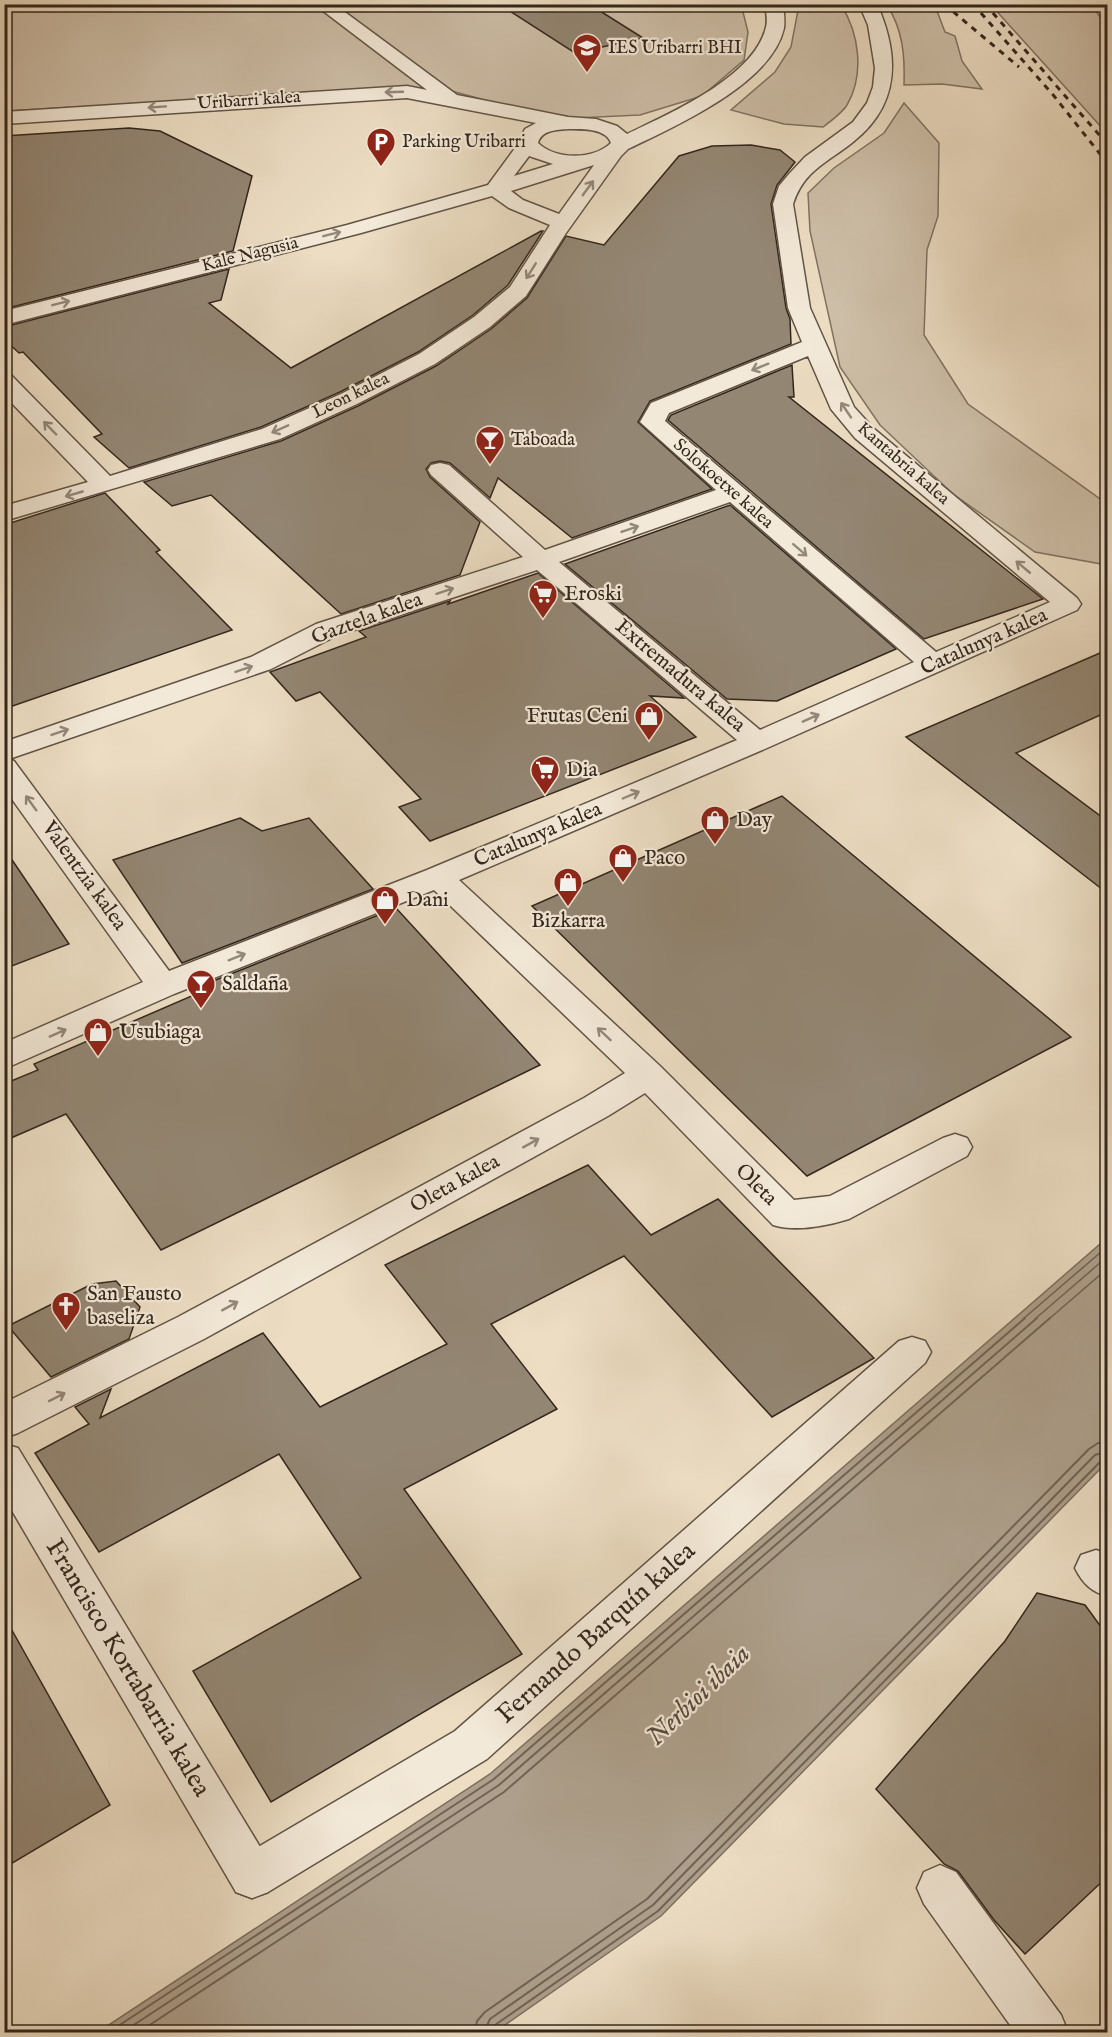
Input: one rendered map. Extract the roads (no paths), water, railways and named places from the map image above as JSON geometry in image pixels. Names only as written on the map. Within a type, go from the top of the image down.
[{"type":"street","points":[[322,4],[452,99]]},
{"type":"street","name":"Kale Nagusia","points":[[4,318],[354,229],[495,189],[587,161],[617,149],[701,104],[737,78],[757,59],[775,29],[774,4]]},
{"type":"street","name":"Kantabria kalea","points":[[868,4],[880,35],[885,68],[882,87],[876,103],[860,126],[813,161],[796,178],[789,186],[783,204],[800,308],[843,410],[864,433],[1068,604]]},
{"type":"street","name":"Uribarri kalea","points":[[4,118],[406,92],[568,123]]},
{"type":"street","points":[[563,223],[516,204],[495,189],[528,141],[543,127],[568,123],[595,124],[701,104]]},
{"type":"street","name":"Uribarri kalea","points":[[491,110],[528,141]]},
{"type":"street","points":[[595,124],[616,133],[621,139],[617,149]]},
{"type":"street","name":"Kale Nagusia","points":[[528,141],[532,151],[542,156],[587,161]]},
{"type":"street","name":"Leon kalea","points":[[4,513],[105,485],[271,434],[349,399],[427,359],[482,322],[518,291],[563,223],[617,149]]},
{"type":"street","name":"Solokoetxe kalea","points":[[815,345],[659,408],[652,422],[934,664]]},
{"type":"street","points":[[4,381],[105,485]]},
{"type":"street","name":"Extremadura kalea","points":[[440,470],[541,560],[757,742]]},
{"type":"street","name":"Gaztela kalea","points":[[4,752],[261,663],[326,630],[541,560],[733,493]]},
{"type":"street","name":"Catalunya kalea","points":[[4,1057],[163,986],[438,877],[757,742],[1068,604]]},
{"type":"street","name":"Valentzia kalea","points":[[4,766],[163,986]]},
{"type":"street","points":[[438,877],[648,1075]]},
{"type":"street","name":"Oleta","points":[[648,1075],[786,1215],[836,1209],[955,1147]]},
{"type":"street","name":"Oleta kalea","points":[[4,1422],[201,1322],[596,1107],[648,1075]]},
{"type":"street","name":"Fernando Barquín kalea","points":[[252,1876],[471,1745],[912,1352]]},
{"type":"street","name":"Francisco Kortabarria kalea","points":[[4,1460],[252,1876]]},
{"type":"street","points":[[940,1888],[1044,2032]]},
{"type":"water","name":"Nerbioi ibaia","points":[[1107,1238],[1107,1462],[661,1916],[495,2032],[98,2032],[490,1774]]},
{"type":"railway","points":[[944,4],[1019,67]]},
{"type":"railway","points":[[973,4],[1054,96],[1108,164]]},
{"type":"railway","points":[[985,4],[1108,145]]},
{"type":"place","name":"IES Uribarri BHI","points":[[587,74]]},
{"type":"place","name":"Parking Uribarri","points":[[381,168]]},
{"type":"place","name":"Taboada","points":[[490,466]]},
{"type":"place","name":"Eroski","points":[[543,620]]},
{"type":"place","name":"Frutas Ceni","points":[[649,742]]},
{"type":"place","name":"Dia","points":[[545,796]]},
{"type":"place","name":"Day","points":[[715,846]]},
{"type":"place","name":"Paco","points":[[623,884]]},
{"type":"place","name":"Bizkarra","points":[[568,908]]},
{"type":"place","name":"Dani","points":[[385,926]]},
{"type":"place","name":"Saldaña","points":[[201,1010]]},
{"type":"place","name":"Usubiaga","points":[[98,1058]]},
{"type":"place","name":"San Fausto baseliza","points":[[66,1332]]}]
